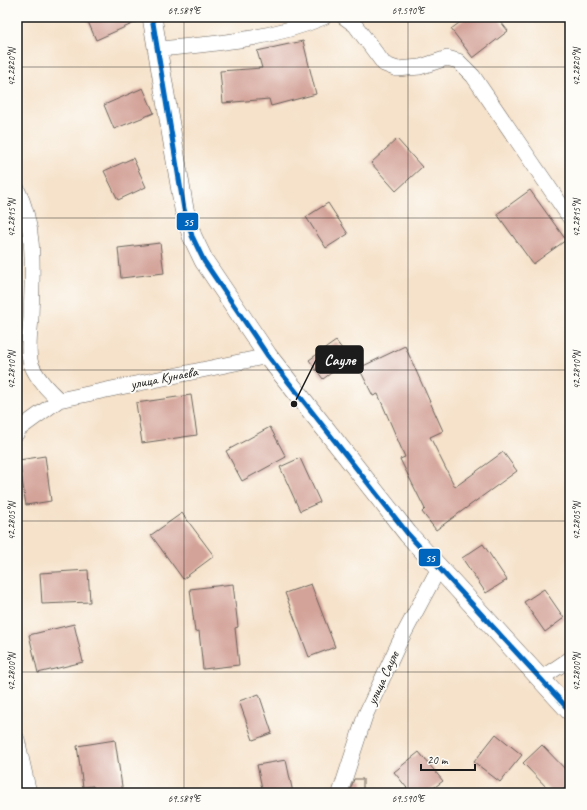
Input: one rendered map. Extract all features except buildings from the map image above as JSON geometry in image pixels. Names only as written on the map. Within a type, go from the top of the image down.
[{"type":"street","points":[[152,17],[159,49],[184,209],[192,236],[204,261],[268,356],[408,534],[570,711]]},
{"type":"street","points":[[159,49],[266,35],[311,23],[324,17]]},
{"type":"street","points":[[344,17],[355,25],[384,64],[397,69],[420,68],[447,58],[458,60],[473,76],[570,218]]},
{"type":"street","points":[[17,189],[23,201],[30,236],[32,279],[31,364],[42,384],[59,400]]},
{"type":"street","name":"улица Кунаева","points":[[17,433],[19,429],[59,400],[268,356]]},
{"type":"street","name":"улица Сауле","points":[[340,793],[365,716],[399,643],[439,568]]},
{"type":"street","points":[[540,679],[570,659]]},
{"type":"street","points":[[17,739],[29,793]]},
{"type":"transit line","name":"55","points":[[152,17],[184,209],[192,236],[204,261],[268,356],[408,534],[570,711]]},
{"type":"place","name":"Сауле","points":[[294,404]]}]
